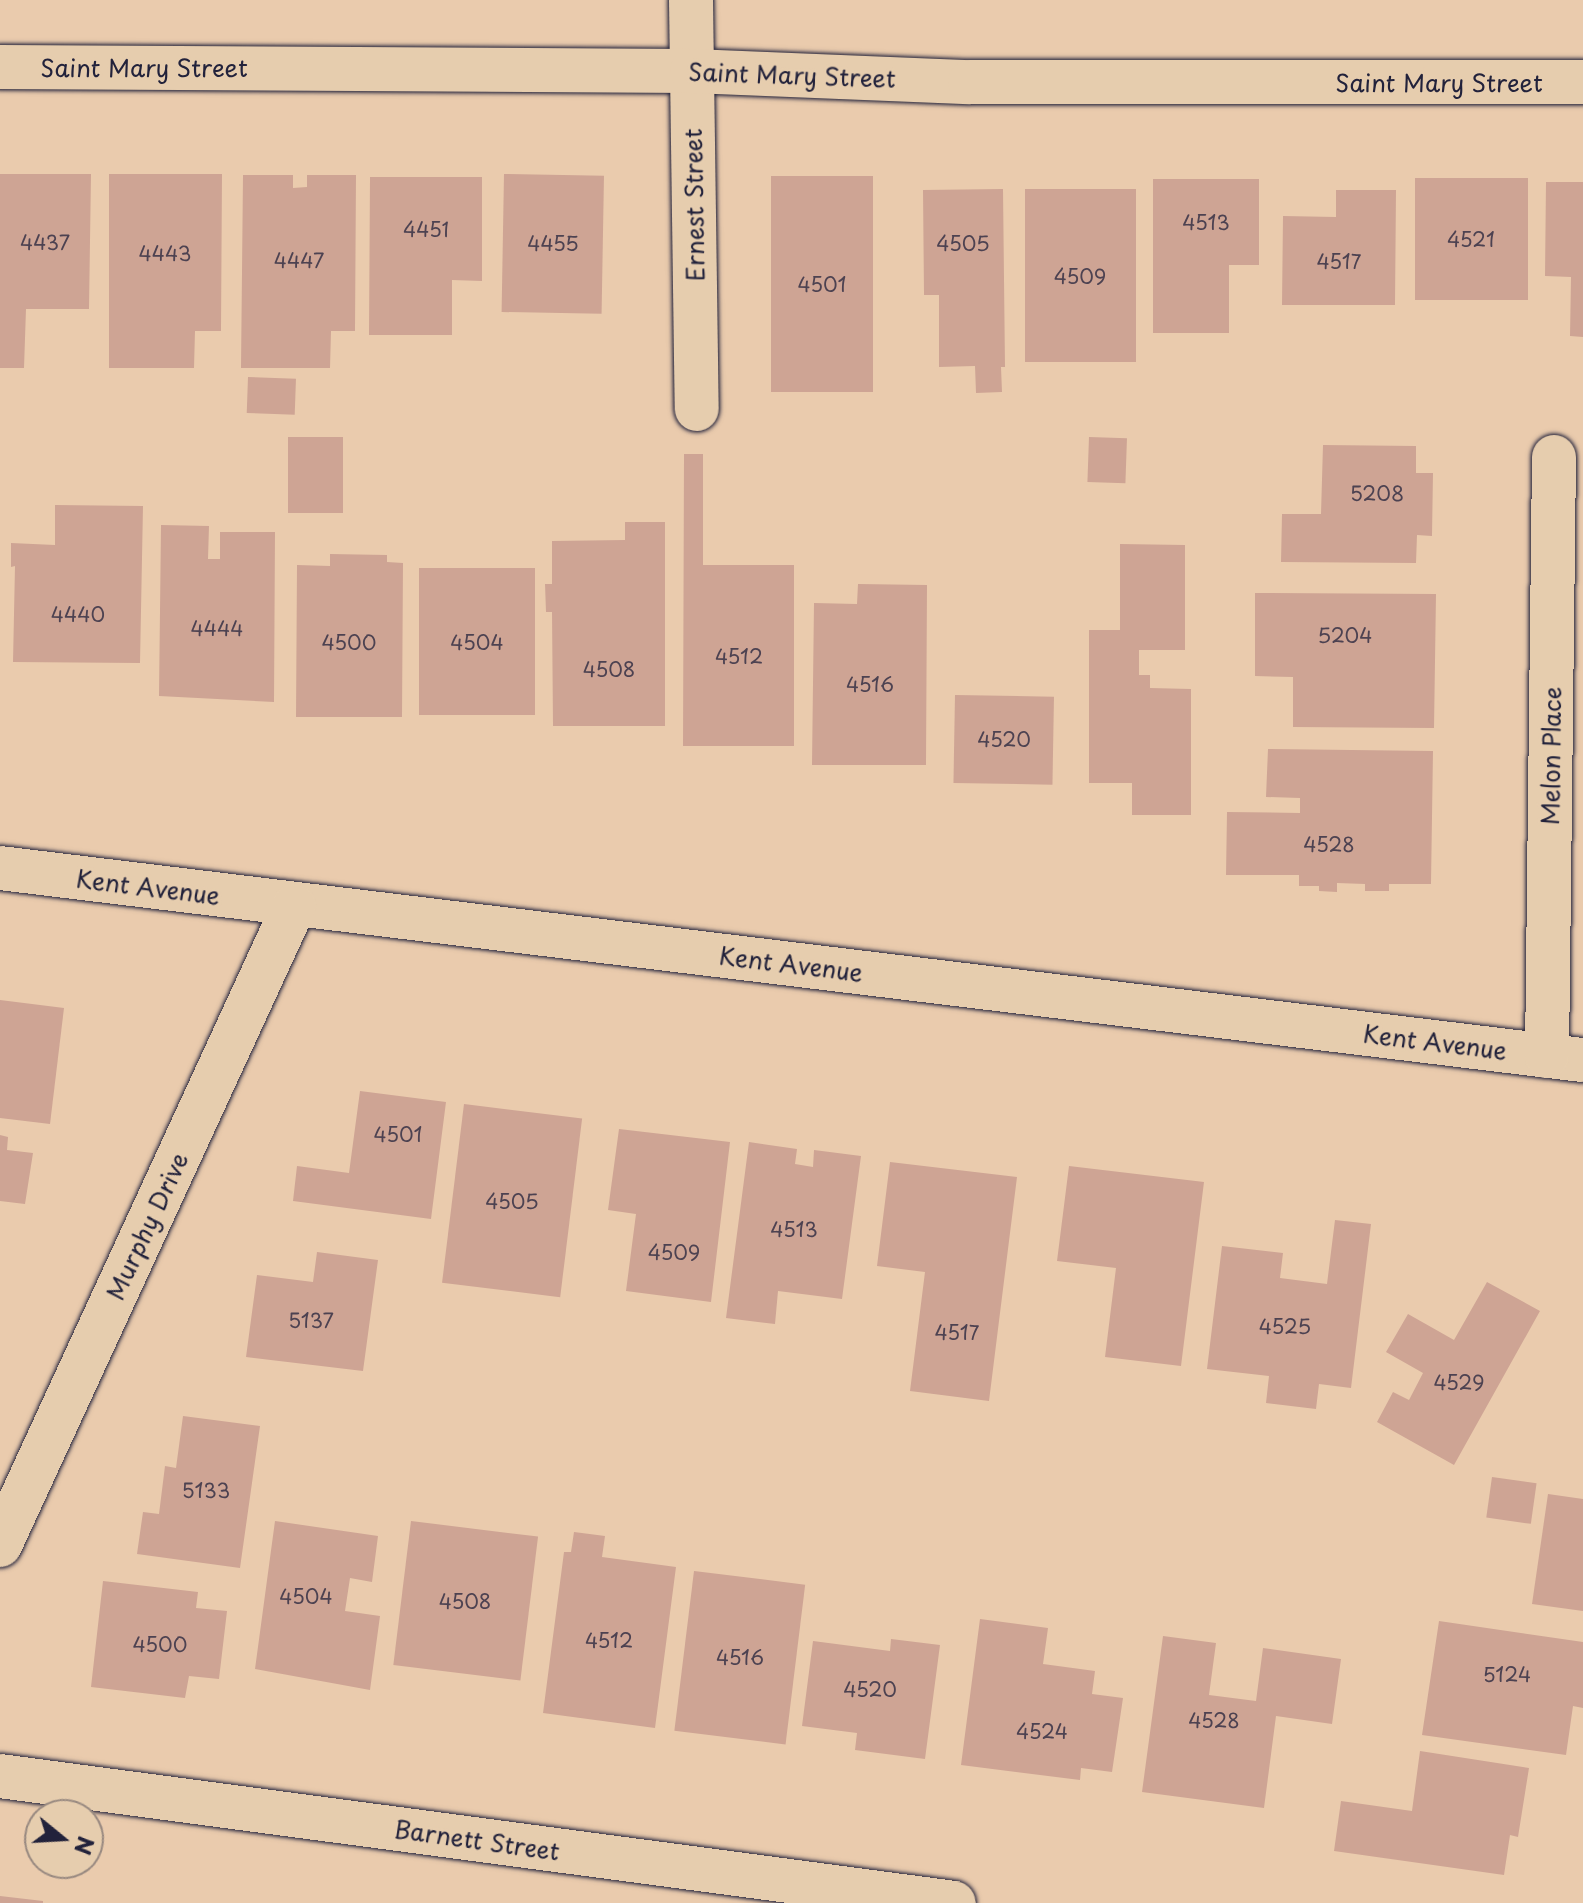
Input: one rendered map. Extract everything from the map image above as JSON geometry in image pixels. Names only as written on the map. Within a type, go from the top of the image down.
[{"type":"street","name":"Ernest Street","points":[[691,0],[697,409]]},
{"type":"street","name":"Saint Mary Street","points":[[0,67],[692,71],[970,82],[1583,82]]},
{"type":"street","name":"Melon Place","points":[[1554,457],[1565,1058]]},
{"type":"street","name":"Kent Avenue","points":[[0,868],[1565,1058]]},
{"type":"street","name":"Murphy Drive","points":[[0,1545],[294,906]]},
{"type":"street","name":"Barnett Street","points":[[0,1776],[954,1903]]},
{"type":"building","points":[[0,174],[91,174],[89,309],[26,309],[24,368],[0,368]]},
{"type":"building","points":[[109,174],[222,174],[221,331],[195,331],[194,368],[109,368]]},
{"type":"building","points":[[504,174],[604,176],[602,314],[502,312]]},
{"type":"building","points":[[243,175],[293,175],[293,188],[307,187],[307,175],[356,175],[355,331],[331,331],[330,368],[241,368]]},
{"type":"building","points":[[771,176],[873,176],[873,392],[771,392]]},
{"type":"building","points":[[370,177],[482,177],[482,281],[452,280],[452,335],[369,335]]},
{"type":"building","points":[[1415,178],[1528,178],[1528,300],[1415,300]]},
{"type":"building","points":[[1153,179],[1259,179],[1259,265],[1229,265],[1229,333],[1153,333]]},
{"type":"building","points":[[1546,182],[1583,182],[1583,337],[1570,336],[1571,277],[1545,276]]},
{"type":"building","points":[[1003,189],[1005,367],[1001,367],[1002,392],[976,393],[975,366],[939,367],[939,295],[924,295],[923,190]]},
{"type":"building","points":[[1025,189],[1136,189],[1136,362],[1025,362]]},
{"type":"building","points":[[1336,190],[1396,190],[1395,305],[1282,305],[1283,216],[1336,217]]},
{"type":"building","points":[[248,377],[296,379],[295,415],[247,413]]},
{"type":"building","points":[[288,437],[343,437],[343,513],[288,513]]},
{"type":"building","points":[[1089,437],[1127,438],[1125,483],[1087,482]]},
{"type":"building","points":[[1323,445],[1416,446],[1416,473],[1433,473],[1432,536],[1417,535],[1416,563],[1281,562],[1282,514],[1321,514]]},
{"type":"building","points":[[684,454],[703,454],[703,565],[794,565],[794,746],[683,746]]},
{"type":"building","points":[[55,505],[143,506],[140,663],[13,662],[15,566],[11,567],[11,543],[55,545]]},
{"type":"building","points":[[625,522],[665,522],[665,726],[553,726],[552,612],[546,612],[545,584],[552,584],[552,541],[625,540]]},
{"type":"building","points":[[161,525],[209,526],[208,559],[220,559],[220,532],[275,532],[274,702],[159,696]]},
{"type":"building","points":[[1120,544],[1185,545],[1185,650],[1139,650],[1139,675],[1150,675],[1150,688],[1191,689],[1191,815],[1132,815],[1132,783],[1089,783],[1089,630],[1120,630]]},
{"type":"building","points":[[330,554],[387,555],[387,562],[403,563],[402,717],[296,717],[297,565],[330,566]]},
{"type":"building","points":[[419,568],[535,568],[535,715],[419,715]]},
{"type":"building","points":[[858,584],[927,585],[926,765],[812,765],[814,603],[857,604]]},
{"type":"building","points":[[1255,593],[1436,594],[1434,728],[1293,727],[1293,677],[1255,676]]},
{"type":"building","points":[[955,695],[1054,697],[1052,785],[953,783]]},
{"type":"building","points":[[1268,749],[1433,751],[1431,884],[1389,884],[1389,891],[1365,891],[1365,884],[1337,883],[1337,892],[1319,891],[1319,886],[1299,886],[1299,875],[1226,875],[1227,812],[1300,813],[1300,798],[1266,797]]},
{"type":"building","points":[[0,1000],[64,1008],[50,1124],[0,1118]]},
{"type":"building","points":[[360,1091],[446,1102],[431,1219],[293,1201],[297,1166],[349,1173]]},
{"type":"building","points":[[464,1104],[582,1119],[560,1297],[442,1283]]},
{"type":"building","points":[[619,1129],[730,1142],[711,1302],[626,1291],[636,1214],[608,1210]]},
{"type":"building","points":[[0,1135],[8,1137],[7,1150],[33,1153],[25,1204],[0,1201]]},
{"type":"building","points":[[749,1142],[797,1149],[795,1164],[813,1167],[814,1150],[861,1156],[842,1299],[778,1291],[775,1324],[726,1318]]},
{"type":"building","points":[[890,1162],[1017,1177],[989,1401],[910,1391],[925,1272],[877,1266]]},
{"type":"building","points":[[1069,1166],[1204,1182],[1181,1366],[1105,1357],[1116,1268],[1057,1261]]},
{"type":"building","points":[[1335,1220],[1371,1224],[1351,1388],[1319,1384],[1316,1409],[1266,1403],[1269,1376],[1207,1369],[1222,1246],[1283,1253],[1280,1278],[1327,1284]]},
{"type":"building","points":[[317,1252],[378,1260],[363,1371],[246,1357],[257,1275],[313,1282]]},
{"type":"building","points":[[1487,1282],[1540,1311],[1454,1465],[1377,1422],[1393,1392],[1409,1400],[1423,1373],[1386,1352],[1408,1314],[1454,1340]]},
{"type":"building","points":[[183,1416],[260,1426],[240,1568],[137,1554],[143,1512],[159,1514],[165,1466],[176,1468]]},
{"type":"building","points":[[1492,1477],[1537,1483],[1531,1524],[1486,1518]]},
{"type":"building","points":[[1548,1494],[1583,1499],[1583,1611],[1532,1604]]},
{"type":"building","points":[[275,1521],[378,1536],[372,1582],[350,1578],[345,1611],[380,1616],[370,1690],[255,1669]]},
{"type":"building","points":[[411,1521],[538,1537],[520,1681],[393,1665]]},
{"type":"building","points":[[574,1532],[605,1536],[602,1557],[676,1567],[655,1728],[543,1713],[564,1552],[571,1552]]},
{"type":"building","points":[[694,1571],[805,1585],[786,1744],[674,1731]]},
{"type":"building","points":[[103,1581],[198,1592],[196,1608],[227,1611],[219,1679],[189,1676],[185,1698],[91,1687]]},
{"type":"building","points":[[980,1619],[1048,1628],[1043,1664],[1095,1671],[1092,1694],[1123,1698],[1112,1772],[1081,1768],[1080,1780],[961,1765]]},
{"type":"building","points":[[1439,1621],[1583,1642],[1583,1708],[1573,1706],[1566,1755],[1422,1735]]},
{"type":"building","points":[[1163,1636],[1216,1643],[1209,1695],[1256,1701],[1263,1648],[1341,1659],[1332,1724],[1276,1716],[1264,1808],[1142,1792]]},
{"type":"building","points":[[891,1639],[940,1645],[925,1759],[855,1750],[857,1733],[802,1726],[813,1641],[890,1651]]},
{"type":"building","points":[[1420,1751],[1529,1768],[1518,1837],[1510,1835],[1504,1875],[1334,1851],[1341,1801],[1412,1811]]},
{"type":"building","points":[[0,1896],[43,1901],[43,1903],[0,1903]]}]
